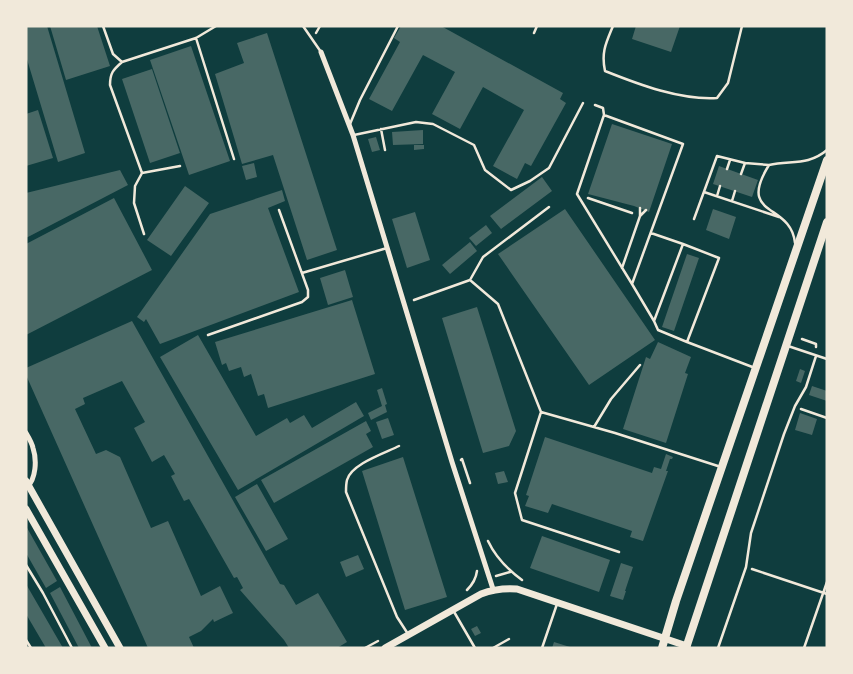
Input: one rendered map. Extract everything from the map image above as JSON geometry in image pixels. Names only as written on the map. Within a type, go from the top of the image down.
[{"type":"main road","points":[[662,648],[827,160]]},
{"type":"main road","points":[[686,647],[827,222]]},
{"type":"street","points":[[321,52],[353,135],[452,462],[493,589]]},
{"type":"street","points":[[26,433],[34,448],[35,467],[27,485],[120,648]]},
{"type":"street","points":[[26,509],[106,648]]},
{"type":"street","points":[[385,648],[481,594],[493,589],[504,588],[517,589],[558,602],[665,638],[686,647]]},
{"type":"lane","points":[[103,26],[113,54],[122,62]]},
{"type":"lane","points":[[144,234],[134,203],[136,186],[142,173],[110,85],[110,77],[122,62],[196,38],[216,26]]},
{"type":"lane","points":[[303,26],[321,52]]},
{"type":"lane","points":[[350,126],[360,100],[398,26]]},
{"type":"lane","points":[[534,33],[537,26]]},
{"type":"lane","points":[[613,26],[605,45],[603,60],[605,71],[627,80],[679,95],[704,99],[717,98],[728,83],[742,26]]},
{"type":"lane","points":[[196,38],[234,159]]},
{"type":"lane","points":[[353,135],[416,122],[433,124],[474,145],[485,170],[511,190],[549,168],[583,104]]},
{"type":"lane","points":[[595,105],[603,108],[604,115],[577,194],[658,330],[756,368]]},
{"type":"lane","points":[[604,115],[683,144],[632,284]]},
{"type":"lane","points":[[381,129],[385,150]]},
{"type":"lane","points":[[694,220],[717,156],[745,163],[769,165],[804,162],[813,159],[827,150]]},
{"type":"lane","points":[[727,169],[730,160]]},
{"type":"lane","points":[[741,174],[745,163]]},
{"type":"lane","points":[[769,165],[759,186],[758,196],[761,202],[783,218],[795,238],[796,250]]},
{"type":"lane","points":[[142,173],[180,166]]},
{"type":"lane","points":[[717,196],[720,186]]},
{"type":"lane","points":[[732,201],[735,191]]},
{"type":"lane","points":[[704,192],[783,218]]},
{"type":"lane","points":[[414,300],[470,280],[483,257],[549,207]]},
{"type":"lane","points":[[622,268],[640,216],[640,208]]},
{"type":"lane","points":[[208,335],[302,302],[308,297],[308,290],[279,210]]},
{"type":"lane","points":[[640,216],[646,210]]},
{"type":"lane","points":[[651,233],[719,258],[687,342]]},
{"type":"lane","points":[[654,321],[683,244]]},
{"type":"lane","points":[[302,273],[387,248]]},
{"type":"lane","points":[[470,280],[498,304],[540,412],[515,493],[522,520],[619,552]]},
{"type":"lane","points":[[785,346],[827,359]]},
{"type":"lane","points":[[718,648],[746,567],[751,532],[784,434],[795,406],[806,387],[816,356]]},
{"type":"lane","points":[[594,427],[611,399],[640,365]]},
{"type":"lane","points":[[540,412],[723,467]]},
{"type":"lane","points":[[399,446],[358,466],[351,472],[346,481],[346,492],[397,617],[408,634]]},
{"type":"lane","points":[[26,565],[72,648]]},
{"type":"lane","points":[[542,648],[558,602]]},
{"type":"lane","points":[[452,610],[475,648]]},
{"type":"lane","points":[[493,648],[509,639]]},
{"type":"lane","points":[[26,640],[31,648]]},
{"type":"path","points":[[577,194],[640,216]]},
{"type":"path","points":[[795,406],[827,418]]},
{"type":"path","points":[[452,462],[462,459],[470,486]]},
{"type":"path","points":[[487,538],[501,562],[511,572],[529,583]]},
{"type":"path","points":[[746,567],[825,594]]},
{"type":"path","points":[[464,592],[473,583],[477,570]]},
{"type":"path","points":[[804,648],[825,594],[827,582]]},
{"type":"path","points":[[365,648],[380,639]]},
{"type":"building","points":[[26,26],[47,26],[85,153],[58,162],[26,56]]},
{"type":"building","points":[[50,26],[97,26],[110,66],[66,80]]},
{"type":"building","points":[[401,26],[441,26],[563,93],[560,99],[566,103],[531,166],[525,163],[517,179],[493,166],[524,110],[483,87],[460,129],[432,114],[455,72],[423,55],[392,111],[369,99],[400,42],[394,38]]},
{"type":"building","points":[[636,26],[680,26],[671,52],[632,39]]},
{"type":"building","points":[[267,33],[337,250],[307,260],[273,155],[242,164],[215,74],[244,63],[237,43]]},
{"type":"building","points":[[191,46],[230,161],[189,175],[150,60]]},
{"type":"building","points":[[152,69],[180,153],[150,163],[122,79]]},
{"type":"building","points":[[38,110],[53,158],[26,166],[26,114]]},
{"type":"building","points":[[612,124],[672,144],[649,212],[634,206],[588,194]]},
{"type":"building","points":[[423,130],[423,144],[393,145],[392,132]]},
{"type":"building","points":[[376,137],[380,150],[372,152],[368,139]]},
{"type":"building","points":[[414,145],[424,145],[424,149],[414,150]]},
{"type":"building","points":[[254,163],[257,177],[246,180],[242,166]]},
{"type":"building","points":[[719,166],[758,180],[752,197],[713,184]]},
{"type":"building","points":[[120,170],[128,185],[26,238],[26,193]]},
{"type":"building","points":[[542,177],[552,191],[501,229],[490,216]]},
{"type":"building","points":[[185,186],[209,203],[171,256],[147,240]]},
{"type":"building","points":[[282,190],[285,201],[268,208],[299,292],[160,344],[146,319],[144,322],[137,317],[210,214]]},
{"type":"building","points":[[114,198],[152,270],[26,335],[26,244]]},
{"type":"building","points":[[565,209],[655,340],[589,385],[498,254]]},
{"type":"building","points":[[713,209],[736,217],[729,239],[706,230]]},
{"type":"building","points":[[415,212],[430,260],[407,268],[392,219]]},
{"type":"building","points":[[486,225],[492,233],[476,246],[469,238]]},
{"type":"building","points":[[470,242],[477,251],[450,274],[442,265]]},
{"type":"building","points":[[687,254],[699,258],[674,331],[662,327]]},
{"type":"building","points":[[345,270],[353,297],[328,305],[320,278]]},
{"type":"building","points":[[352,300],[375,374],[268,408],[264,394],[258,396],[251,374],[244,377],[241,367],[229,371],[226,363],[222,365],[215,342]]},
{"type":"building","points":[[477,307],[516,431],[509,446],[483,453],[442,318]]},
{"type":"building","points":[[132,321],[280,584],[284,585],[296,605],[318,593],[347,642],[337,648],[289,648],[240,590],[243,588],[237,577],[234,578],[189,499],[184,501],[171,476],[175,474],[164,455],[152,462],[134,428],[145,422],[122,381],[83,398],[85,404],[75,409],[96,454],[106,450],[120,457],[151,528],[168,521],[201,596],[220,586],[233,613],[214,622],[213,619],[201,631],[189,637],[194,648],[148,648],[26,375],[26,368]]},
{"type":"building","points":[[198,335],[256,436],[287,418],[290,423],[304,415],[312,428],[356,402],[364,416],[238,490],[160,357]]},
{"type":"building","points":[[658,342],[691,357],[685,373],[688,374],[666,443],[623,429],[646,357],[650,359]]},
{"type":"building","points":[[800,369],[805,371],[801,383],[796,381]]},
{"type":"building","points":[[812,386],[827,391],[827,401],[809,395]]},
{"type":"building","points":[[382,388],[387,404],[385,405],[387,412],[371,420],[368,413],[382,406],[377,390]]},
{"type":"building","points":[[800,413],[817,419],[812,435],[795,430]]},
{"type":"building","points":[[388,418],[394,435],[382,439],[376,422]]},
{"type":"building","points":[[366,421],[371,431],[366,434],[373,447],[274,503],[261,480]]},
{"type":"building","points":[[545,437],[652,473],[654,467],[661,469],[666,454],[673,457],[670,459],[666,471],[668,471],[643,541],[630,537],[632,531],[552,504],[548,513],[525,506],[529,496],[526,495]]},
{"type":"building","points":[[403,457],[447,597],[405,610],[362,471]]},
{"type":"building","points":[[504,471],[508,482],[498,484],[495,473]]},
{"type":"building","points":[[257,484],[288,539],[266,551],[235,497]]},
{"type":"building","points":[[26,526],[57,581],[46,588],[26,553]]},
{"type":"building","points":[[542,536],[610,560],[599,592],[530,568]]},
{"type":"building","points":[[358,555],[364,569],[346,577],[340,562]]},
{"type":"building","points":[[621,563],[633,567],[623,600],[610,596]]},
{"type":"building","points":[[26,584],[63,648],[46,648],[26,614]]},
{"type":"building","points":[[60,587],[92,648],[79,648],[50,593]]},
{"type":"building","points":[[477,626],[481,633],[475,636],[471,629]]},
{"type":"building","points":[[554,642],[570,647],[570,648],[552,648]]}]
